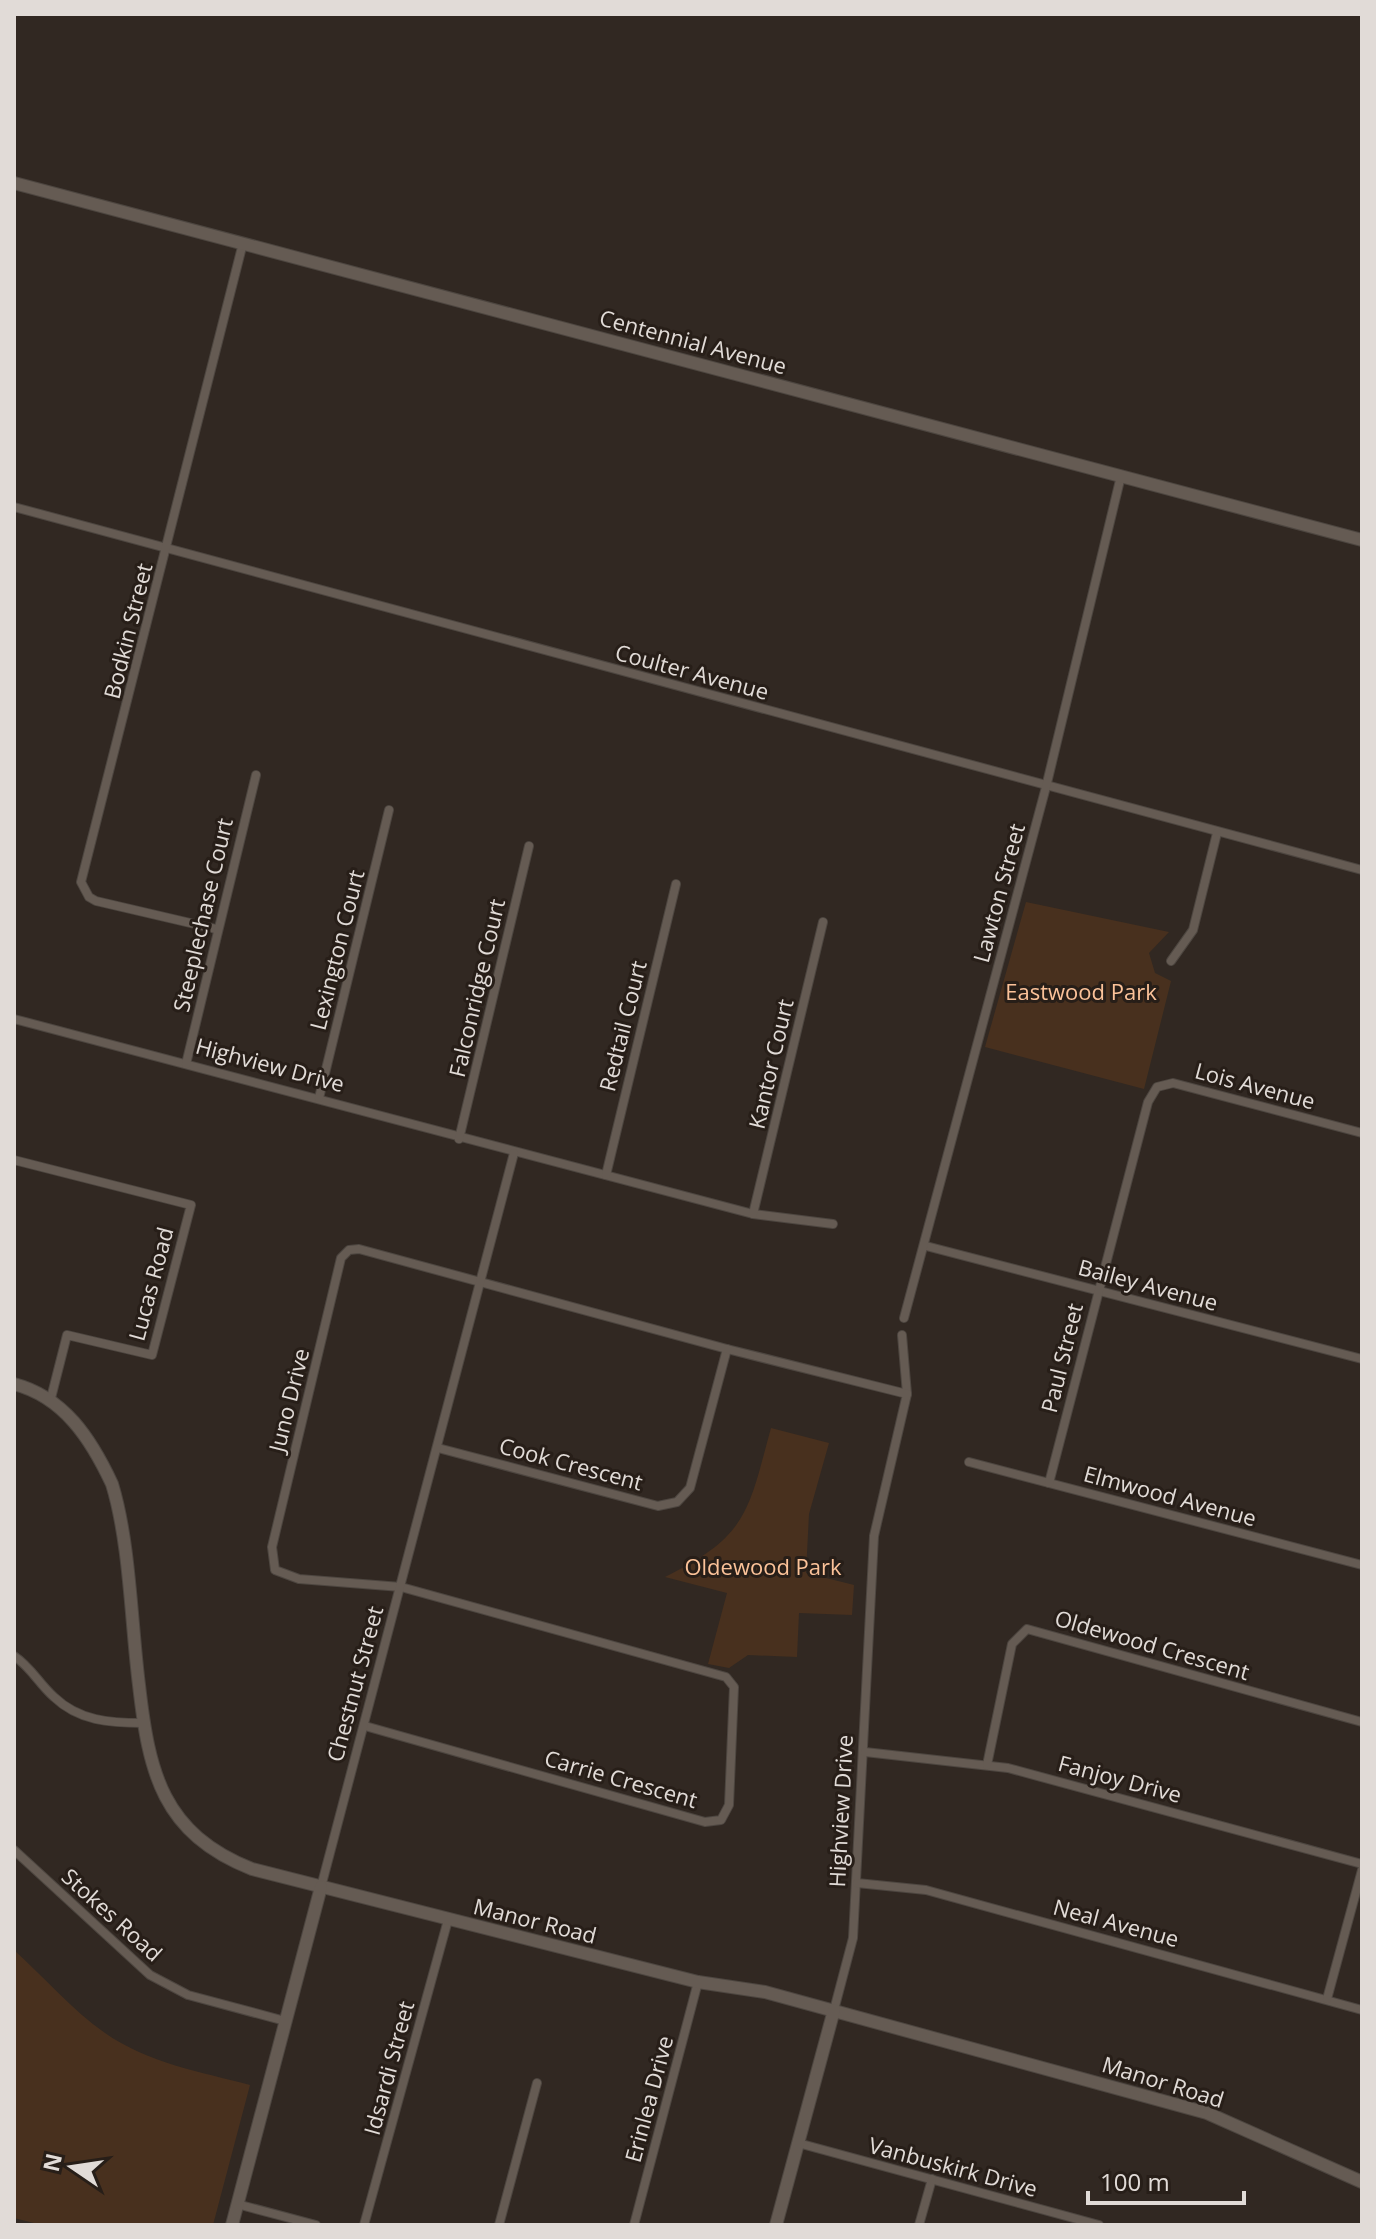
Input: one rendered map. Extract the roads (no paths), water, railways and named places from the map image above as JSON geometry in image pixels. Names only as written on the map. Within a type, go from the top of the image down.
[{"type":"street","name":"Centennial Avenue","points":[[14,183],[1362,540]]},
{"type":"street","name":"Bodkin Street","points":[[216,929],[96,901],[89,897],[81,882],[243,243]]},
{"type":"street","name":"Lawton Street","points":[[904,1318],[926,1246],[1046,787],[1121,476]]},
{"type":"street","name":"Coulter Avenue","points":[[14,507],[1362,870]]},
{"type":"street","name":"Steeplechase Court","points":[[186,1064],[216,929],[256,775]]},
{"type":"street","name":"Lexington Court","points":[[319,1098],[389,810]]},
{"type":"street","points":[[1171,961],[1193,930],[1217,833]]},
{"type":"street","name":"Falconridge Court","points":[[459,1139],[529,846]]},
{"type":"street","name":"Redtail Court","points":[[606,1175],[676,884]]},
{"type":"street","name":"Kantor Court","points":[[753,1214],[823,922]]},
{"type":"street","name":"Highview Drive","points":[[14,1019],[319,1098],[514,1153]]},
{"type":"street","name":"Lois Avenue","points":[[1148,1102],[1157,1087],[1173,1083],[1362,1133]]},
{"type":"street","name":"Paul Street","points":[[1049,1483],[1148,1102]]},
{"type":"street","points":[[514,1153],[753,1214],[833,1224]]},
{"type":"street","name":"Chestnut Street","points":[[232,2225],[514,1153]]},
{"type":"street","name":"Lucas Road","points":[[14,1160],[191,1205],[152,1355],[67,1335],[51,1398]]},
{"type":"street","name":"Bailey Avenue","points":[[926,1246],[1362,1359]]},
{"type":"street","name":"Juno Drive","points":[[401,1587],[286,1576],[275,1570],[271,1558],[341,1258],[355,1248],[481,1283]]},
{"type":"street","points":[[481,1283],[907,1394]]},
{"type":"street","name":"Highview Drive","points":[[776,2225],[853,1938],[874,1536],[907,1394],[902,1335]]},
{"type":"street","name":"Cook Crescent","points":[[438,1448],[658,1506],[677,1502],[690,1488],[727,1349]]},
{"type":"street","name":"Manor Road","points":[[14,1384],[51,1398],[78,1428],[113,1487],[143,1723],[154,1778],[172,1810],[198,1839],[214,1851],[252,1869],[698,1982],[765,1992],[1207,2113],[1362,2182]]},
{"type":"street","name":"Elmwood Avenue","points":[[969,1462],[1362,1565]]},
{"type":"street","name":"Carrie Crescent","points":[[365,1726],[705,1822],[721,1820],[729,1805],[734,1687],[726,1677],[401,1587]]},
{"type":"street","name":"Oldewood Crescent","points":[[987,1765],[1012,1644],[1027,1629],[1362,1722]]},
{"type":"street","points":[[14,1656],[31,1669],[53,1697],[82,1716],[108,1722],[143,1723]]},
{"type":"street","name":"Fanjoy Drive","points":[[865,1752],[1017,1770],[1362,1867]]},
{"type":"street","name":"Stokes Road","points":[[14,1850],[150,1975],[188,1995],[285,2021]]},
{"type":"street","points":[[1327,1999],[1362,1867]]},
{"type":"street","name":"Neal Avenue","points":[[857,1883],[926,1890],[1362,2010]]},
{"type":"street","name":"Idsardi Street","points":[[364,2225],[448,1920]]},
{"type":"street","name":"Erinlea Drive","points":[[634,2225],[698,1982]]},
{"type":"street","points":[[499,2225],[537,2083]]},
{"type":"street","name":"Vanbuskirk Drive","points":[[798,2143],[1099,2225]]},
{"type":"street","points":[[919,2225],[932,2179]]},
{"type":"street","points":[[237,2204],[316,2225]]},
{"type":"park label","name":"Eastwood Park","points":[[1081,992]]},
{"type":"park label","name":"Oldewood Park","points":[[763,1567]]}]
